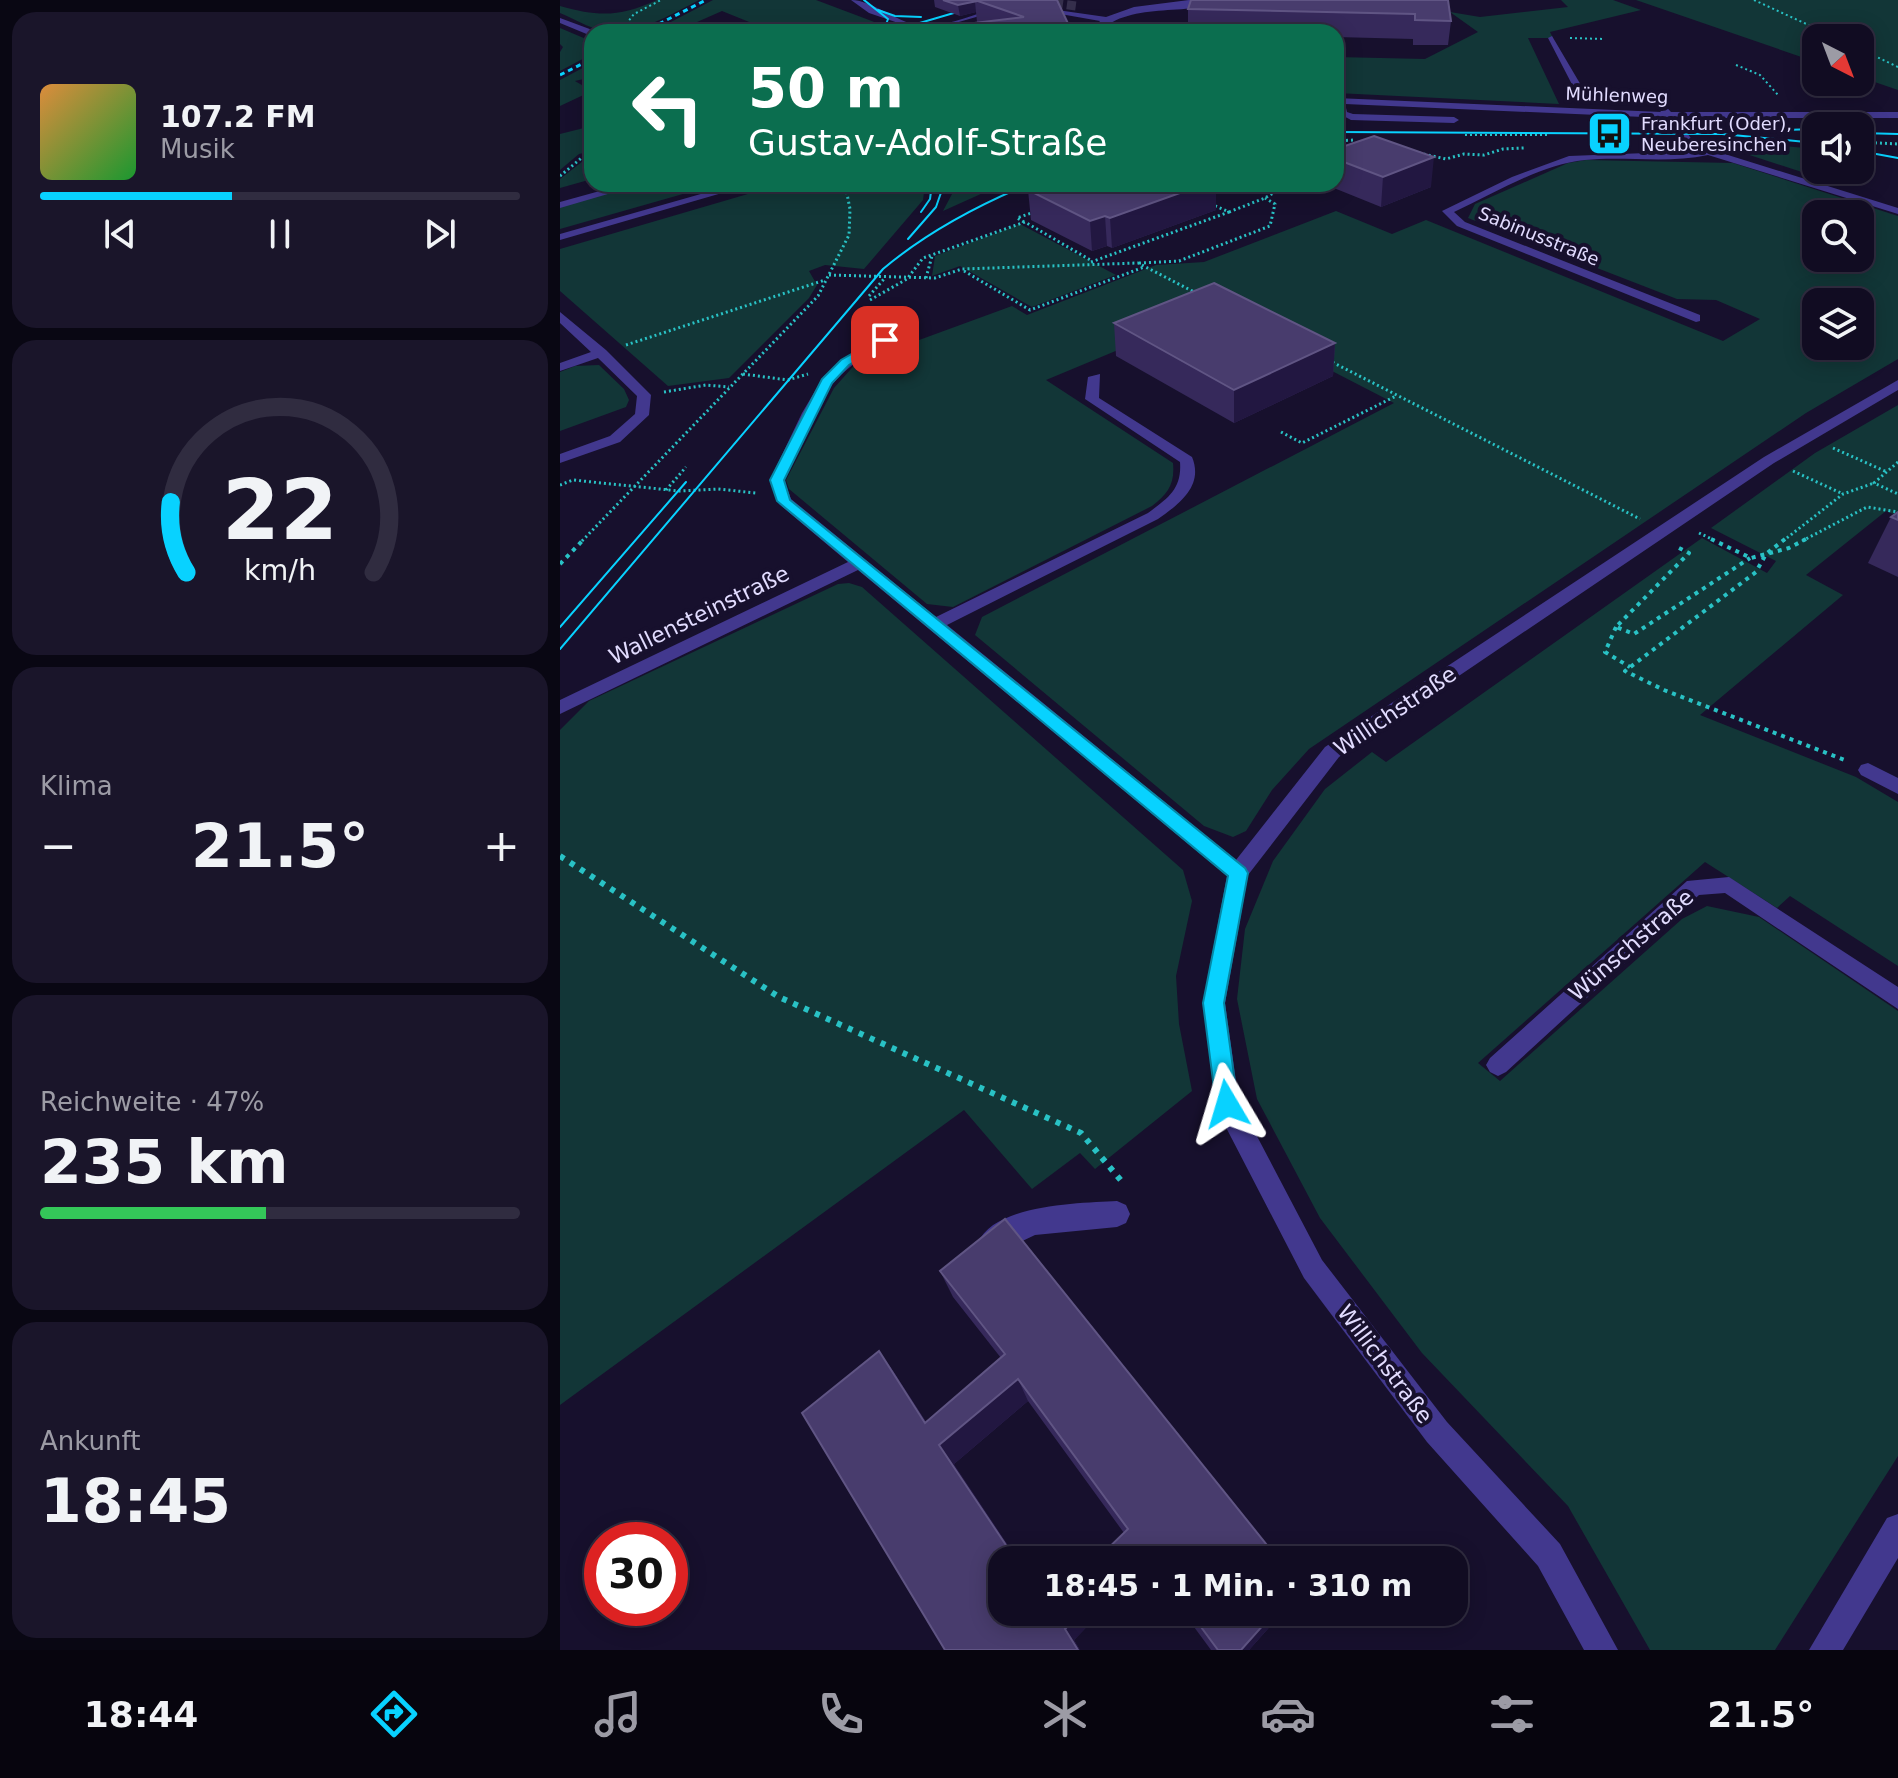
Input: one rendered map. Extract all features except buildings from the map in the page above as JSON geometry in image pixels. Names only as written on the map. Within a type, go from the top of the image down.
[{"type":"street","points":[[855,0],[872,11],[906,24]]},
{"type":"street","points":[[873,0],[900,21]]},
{"type":"street","points":[[1101,24],[1115,14],[1146,7],[1227,0]]},
{"type":"street","points":[[1052,5],[1027,8],[1105,19]]},
{"type":"street","points":[[945,24],[1012,8]]},
{"type":"street","points":[[1074,8],[1115,14]]},
{"type":"street","points":[[560,20],[584,30]]},
{"type":"street","points":[[1552,38],[1581,94],[1595,99],[1657,100],[1690,143],[1708,152],[1898,211]]},
{"type":"street","name":"Mühlenweg","points":[[1344,101],[1666,115],[1898,115]]},
{"type":"street","points":[[1344,114],[1351,117],[1472,119],[1487,109]]},
{"type":"street","name":"Sabinusstraße","points":[[1696,318],[1461,224],[1447,211],[1563,160],[1586,157],[1684,158],[1708,152]]},
{"type":"street","points":[[560,205],[608,192]]},
{"type":"street","points":[[560,237],[720,192]]},
{"type":"street","points":[[560,316],[644,395],[642,415],[615,439],[560,459]]},
{"type":"street","points":[[897,324],[885,340],[845,363],[832,376],[777,480],[784,501],[1238,873]]},
{"type":"street","points":[[560,367],[601,353]]},
{"type":"street","points":[[934,625],[1153,516],[1180,496],[1190,478],[1187,460],[1092,399],[1095,377]]},
{"type":"street","name":"Willichstraße","points":[[1602,1650],[1549,1555],[1437,1432],[1313,1269],[1227,1104],[1214,1003],[1238,873],[1332,752],[1769,460],[1898,384]]},
{"type":"street","name":"Wallensteinstraße","points":[[560,708],[859,563]]},
{"type":"street","points":[[1868,770],[1898,787]]},
{"type":"street","name":"Wünschstraße","points":[[1498,1065],[1694,887],[1729,885],[1898,999]]},
{"type":"street","points":[[973,1257],[1009,1229],[1057,1218],[1117,1214]]},
{"type":"street","points":[[1825,1650],[1898,1529]]},
{"type":"path","points":[[626,24],[634,14],[661,0]]},
{"type":"path","points":[[1754,0],[1806,24]]},
{"type":"path","points":[[1552,38],[1605,39]]},
{"type":"path","points":[[1874,56],[1898,67]]},
{"type":"path","points":[[1736,65],[1760,75],[1782,99]]},
{"type":"path","points":[[1874,143],[1898,144]]},
{"type":"path","points":[[1405,151],[1446,159],[1464,154],[1484,155],[1503,149],[1524,148]]},
{"type":"path","points":[[560,176],[584,156]]},
{"type":"path","points":[[1443,164],[1446,159]]},
{"type":"path","points":[[560,564],[818,296],[849,235],[850,209],[847,192]]},
{"type":"path","points":[[1083,265],[1275,192]]},
{"type":"path","points":[[601,353],[827,277],[907,279],[926,278],[962,269],[1179,261],[1270,226],[1275,204],[1265,198]]},
{"type":"path","points":[[1206,202],[1229,212]]},
{"type":"path","points":[[1046,208],[1017,218],[1092,261]]},
{"type":"path","points":[[885,278],[870,298],[907,279],[923,258],[969,239],[1025,222]]},
{"type":"path","points":[[926,278],[932,255]]},
{"type":"path","points":[[1138,263],[1201,295]]},
{"type":"path","points":[[962,269],[1030,310],[1145,266]]},
{"type":"path","points":[[1327,359],[1663,531]]},
{"type":"path","points":[[743,374],[788,380],[804,373],[832,376]]},
{"type":"path","points":[[759,384],[766,377]]},
{"type":"path","points":[[644,395],[706,385],[730,388]]},
{"type":"path","points":[[1281,432],[1302,443],[1397,395]]},
{"type":"path","points":[[1807,437],[1887,472]]},
{"type":"path","points":[[1769,460],[1843,494]]},
{"type":"path","points":[[1868,770],[1664,690],[1625,671],[1756,572],[1766,554],[1843,494],[1874,483],[1898,462]]},
{"type":"path","points":[[666,490],[686,467]]},
{"type":"path","points":[[560,485],[573,480],[666,490],[750,491],[784,501]]},
{"type":"path","points":[[1874,483],[1898,494]]},
{"type":"path","points":[[1616,627],[1634,634],[1751,558],[1789,548],[1867,507],[1898,512]]},
{"type":"path","points":[[1699,533],[1751,558]]},
{"type":"path","points":[[1630,667],[1605,652],[1616,627],[1689,553],[1676,547],[1685,541]]},
{"type":"path","points":[[560,856],[779,997],[1081,1133],[1124,1184]]},
{"type":"green space","points":[[657,0],[699,0],[649,24],[584,24],[560,13],[560,6],[609,14],[632,10]]},
{"type":"green space","points":[[713,0],[816,0],[877,23],[754,24],[722,11],[693,24],[667,24]]},
{"type":"green space","points":[[1561,0],[1613,0],[1641,10],[1550,32],[1553,38],[1528,38],[1559,104],[1344,93],[1344,57],[1425,59],[1478,32],[1450,12],[1480,17],[1568,7]]},
{"type":"green space","points":[[1636,0],[1898,0],[1898,90],[1874,82],[1874,24],[1802,24],[1802,57]]},
{"type":"green space","points":[[560,28],[584,38],[584,58],[560,71],[563,47],[560,44]]},
{"type":"green space","points":[[584,67],[584,79],[575,81],[584,86],[584,95],[560,106],[560,80]]},
{"type":"green space","points":[[584,128],[584,153],[560,170],[560,134]]},
{"type":"green space","points":[[1711,139],[1802,148],[1802,172],[1719,145]]},
{"type":"green space","points":[[584,160],[584,181],[560,188],[560,179]]},
{"type":"green space","points":[[1586,160],[1733,163],[1848,200],[1802,200],[1802,272],[1874,272],[1874,208],[1898,216],[1898,359],[1806,413],[1309,749],[1272,790],[1246,831],[1233,837],[1204,826],[975,635],[982,617],[1394,403],[1214,310],[1046,380],[1173,463],[1171,483],[1166,493],[1152,506],[953,607],[927,604],[789,489],[786,480],[834,388],[859,360],[890,343],[900,347],[1012,306],[1027,315],[1156,265],[1204,262],[1336,211],[1392,234],[1426,220],[1723,341],[1760,319],[1716,300],[1677,299],[1468,218],[1475,204],[1568,163]]},
{"type":"green space","points":[[612,192],[690,192],[560,229],[560,206]]},
{"type":"green space","points":[[755,192],[924,192],[923,200],[864,269],[825,265],[809,271],[817,285],[809,298],[729,378],[668,386],[560,291],[560,249]]},
{"type":"green space","points":[[952,192],[985,192],[943,211]]},
{"type":"green space","points":[[1020,224],[1116,275],[1032,307],[960,266],[932,276],[935,256]]},
{"type":"green space","points":[[599,365],[624,389],[629,400],[626,407],[560,431],[560,372],[575,366]]},
{"type":"green space","points":[[1898,405],[1898,516],[1886,511],[1806,575],[1843,595],[1700,715],[1856,777],[1898,802],[1898,966],[1790,896],[1777,908],[1705,862],[1478,1063],[1500,1081],[1682,919],[1707,906],[1759,917],[1898,1011],[1898,1456],[1775,1650],[1650,1650],[1568,1506],[1422,1353],[1320,1218],[1257,1099],[1237,999],[1245,929],[1273,861],[1325,789],[1372,752],[1386,762],[1702,538],[1767,573],[1776,561],[1711,528],[1815,453]]},
{"type":"green space","points":[[838,584],[862,587],[1183,870],[1192,901],[1176,976],[1179,1024],[1192,1091],[1095,1169],[1080,1153],[1032,1189],[964,1110],[560,1405],[560,730],[589,701]]},
{"type":"tunnel","points":[[1054,3],[1076,6]]},
{"type":"tram line","points":[[864,0],[888,19],[886,24]]},
{"type":"tram line","points":[[916,24],[998,0]]},
{"type":"tram line","points":[[878,10],[895,16],[921,17]]},
{"type":"tram line","points":[[1784,130],[1802,129]]},
{"type":"tram line","points":[[1344,132],[1722,134],[1802,142]]},
{"type":"tram line","points":[[1874,133],[1898,134]]},
{"type":"tram line","points":[[1874,154],[1898,158]]},
{"type":"tram line","points":[[921,212],[931,192]]},
{"type":"tram line","points":[[908,239],[936,207],[941,192]]},
{"type":"tram line","points":[[560,649],[883,269],[953,221],[1011,192]]},
{"type":"tram line","points":[[560,627],[686,482]]},
{"type":"railway","points":[[659,24],[706,0]]},
{"type":"railway","points":[[560,75],[584,63]]},
{"type":"place","name":"Frankfurt (Oder), Neuberesinchen","points":[[1610,133]]},
{"type":"route","points":[[885,340],[845,363],[827,382],[777,480],[784,501],[1238,873],[1214,1003],[1227,1104]]}]
